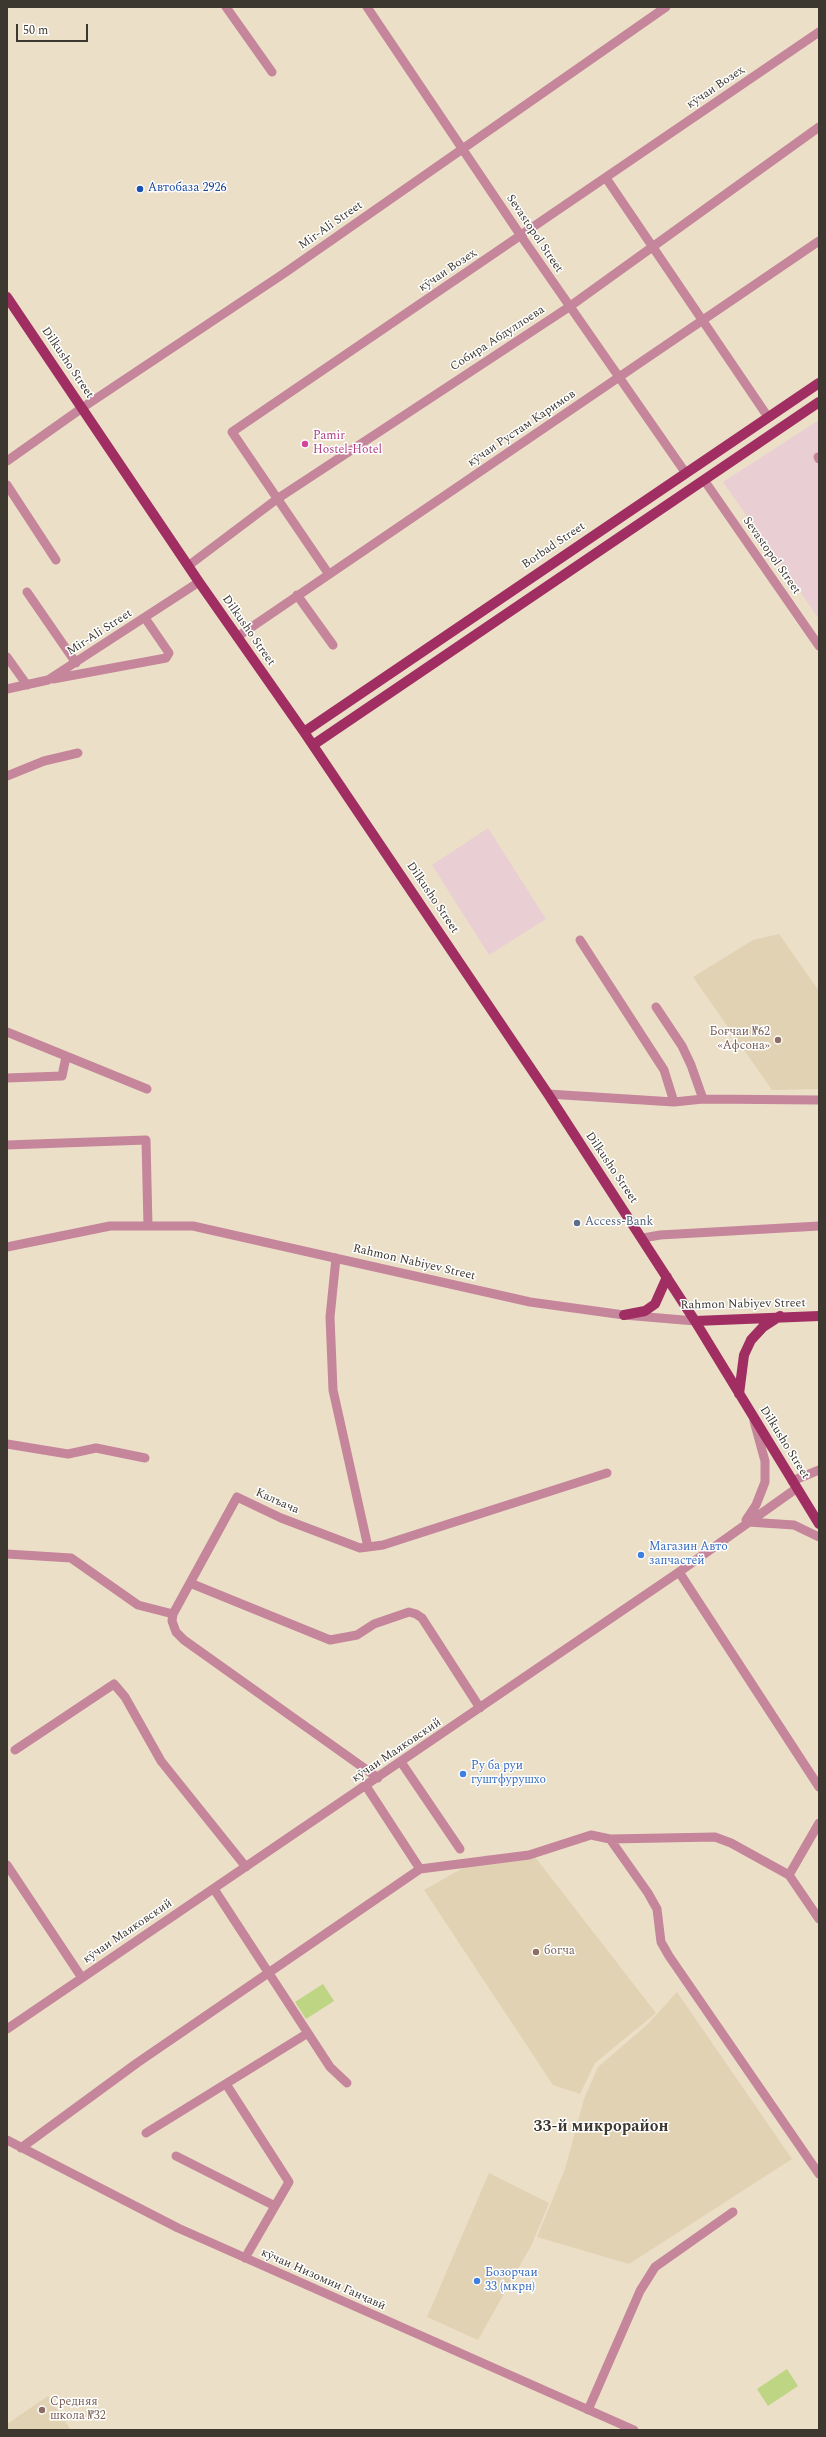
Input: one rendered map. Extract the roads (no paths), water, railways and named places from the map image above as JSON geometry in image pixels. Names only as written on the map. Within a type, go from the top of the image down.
[{"type":"main road","name":"Dilkusho Street","points":[[7,297],[198,582],[313,745],[548,1094],[643,1238],[819,1524]]},
{"type":"main road","name":"Borbad Street","points":[[304,732],[685,472],[819,383]]},
{"type":"main road","points":[[313,745],[819,402]]},
{"type":"main road","points":[[624,1315],[645,1311],[655,1304],[667,1277]]},
{"type":"main road","points":[[739,1394],[744,1355],[751,1340],[763,1327],[781,1316]]},
{"type":"main road","name":"Rahmon Nabiyev Street","points":[[695,1321],[781,1316],[819,1316]]},
{"type":"street","points":[[226,7],[272,72]]},
{"type":"street","name":"Sevastopol Street","points":[[367,7],[569,307],[685,472]]},
{"type":"street","name":"Mir-Ali Street","points":[[7,461],[82,408],[286,272],[462,147],[666,7]]},
{"type":"street","name":"кӯчаи Возеҳ","points":[[328,573],[232,432],[819,32]]},
{"type":"street","name":"Собира Абдуллоева","points":[[188,566],[277,499],[569,307],[819,127]]},
{"type":"street","points":[[606,178],[702,322],[768,417]]},
{"type":"street","name":"кӯчаи Рустам Каримов","points":[[237,637],[328,573],[702,322],[819,241]]},
{"type":"street","name":"Sevastopol Street","points":[[704,480],[819,646]]},
{"type":"street","points":[[7,485],[56,560]]},
{"type":"street","name":"Mir-Ali Street","points":[[7,689],[48,680],[146,618],[198,582]]},
{"type":"street","points":[[27,592],[76,663]]},
{"type":"street","points":[[297,595],[333,645]]},
{"type":"street","points":[[48,680],[166,658],[169,653],[146,618]]},
{"type":"street","points":[[7,657],[27,685]]},
{"type":"street","points":[[7,776],[44,761],[78,753]]},
{"type":"street","points":[[580,940],[664,1070],[674,1102]]},
{"type":"street","points":[[656,1007],[682,1046],[691,1065],[703,1099]]},
{"type":"street","points":[[7,1032],[147,1089]]},
{"type":"street","points":[[7,1078],[62,1076],[66,1057]]},
{"type":"street","points":[[548,1094],[674,1102],[703,1099],[819,1100]]},
{"type":"street","points":[[7,1145],[146,1140],[148,1226]]},
{"type":"street","name":"Rahmon Nabiyev Street","points":[[7,1247],[110,1226],[192,1226],[507,1297],[624,1315],[695,1321]]},
{"type":"street","points":[[643,1238],[660,1235],[819,1226]]},
{"type":"street","points":[[336,1258],[330,1317],[333,1390],[368,1547]]},
{"type":"street","points":[[745,1524],[756,1505],[765,1482],[765,1461],[753,1418]]},
{"type":"street","points":[[7,1444],[68,1454],[96,1448],[145,1458]]},
{"type":"street","name":"кӯчаи Маяковский","points":[[7,2029],[679,1572],[745,1524],[794,1484],[819,1470]]},
{"type":"street","name":"Калъача","points":[[173,1614],[237,1497],[327,1536],[360,1548],[383,1545],[608,1473]]},
{"type":"street","points":[[745,1524],[789,1524],[819,1537]]},
{"type":"street","points":[[7,1554],[71,1558],[138,1605],[173,1614],[172,1621],[176,1632],[184,1640],[378,1778]]},
{"type":"street","points":[[679,1572],[819,1787]]},
{"type":"street","points":[[190,1583],[330,1640],[358,1635],[374,1624],[409,1612],[416,1614],[422,1618],[480,1708]]},
{"type":"street","points":[[15,1750],[114,1684],[125,1697],[161,1761],[246,1867]]},
{"type":"street","points":[[401,1762],[460,1849]]},
{"type":"street","points":[[366,1786],[420,1869]]},
{"type":"street","points":[[789,1875],[819,1823]]},
{"type":"street","points":[[21,2148],[137,2063],[420,1869],[529,1855],[591,1835],[610,1839],[715,1837],[731,1843],[789,1875],[819,1919]]},
{"type":"street","points":[[610,1839],[648,1893],[657,1909],[661,1942],[669,1956],[819,2174]]},
{"type":"street","points":[[7,1865],[82,1978]]},
{"type":"street","points":[[214,1889],[330,2067],[347,2083]]},
{"type":"street","points":[[146,2133],[308,2033]]},
{"type":"street","points":[[226,2084],[289,2182],[245,2258]]},
{"type":"street","name":"кӯчаи Низомии Ганҷавӣ","points":[[7,2140],[178,2228],[634,2430]]},
{"type":"street","points":[[176,2156],[275,2206]]},
{"type":"street","points":[[588,2410],[640,2291],[655,2267],[733,2212]]},
{"type":"place","name":"Автобаза 2926","points":[[140,189]]},
{"type":"place","name":"Pamir Hostel-Hotel","points":[[305,444]]},
{"type":"place","name":"Боғчаи №62 «Афсона»","points":[[778,1040]]},
{"type":"place","name":"Access-Bank","points":[[577,1223]]},
{"type":"place","name":"Магазин Авто запчастей","points":[[641,1555]]},
{"type":"place","name":"Ру ба руи гуштфурушхо","points":[[463,1774]]},
{"type":"place","name":"богча","points":[[536,1952]]},
{"type":"place","name":"Бозорчаи 33 (мкрн)","points":[[477,2281]]},
{"type":"place","name":"Средняя школа №32","points":[[42,2410]]},
{"type":"district","name":"33-й микрорайон","points":[[601,2128]]}]
